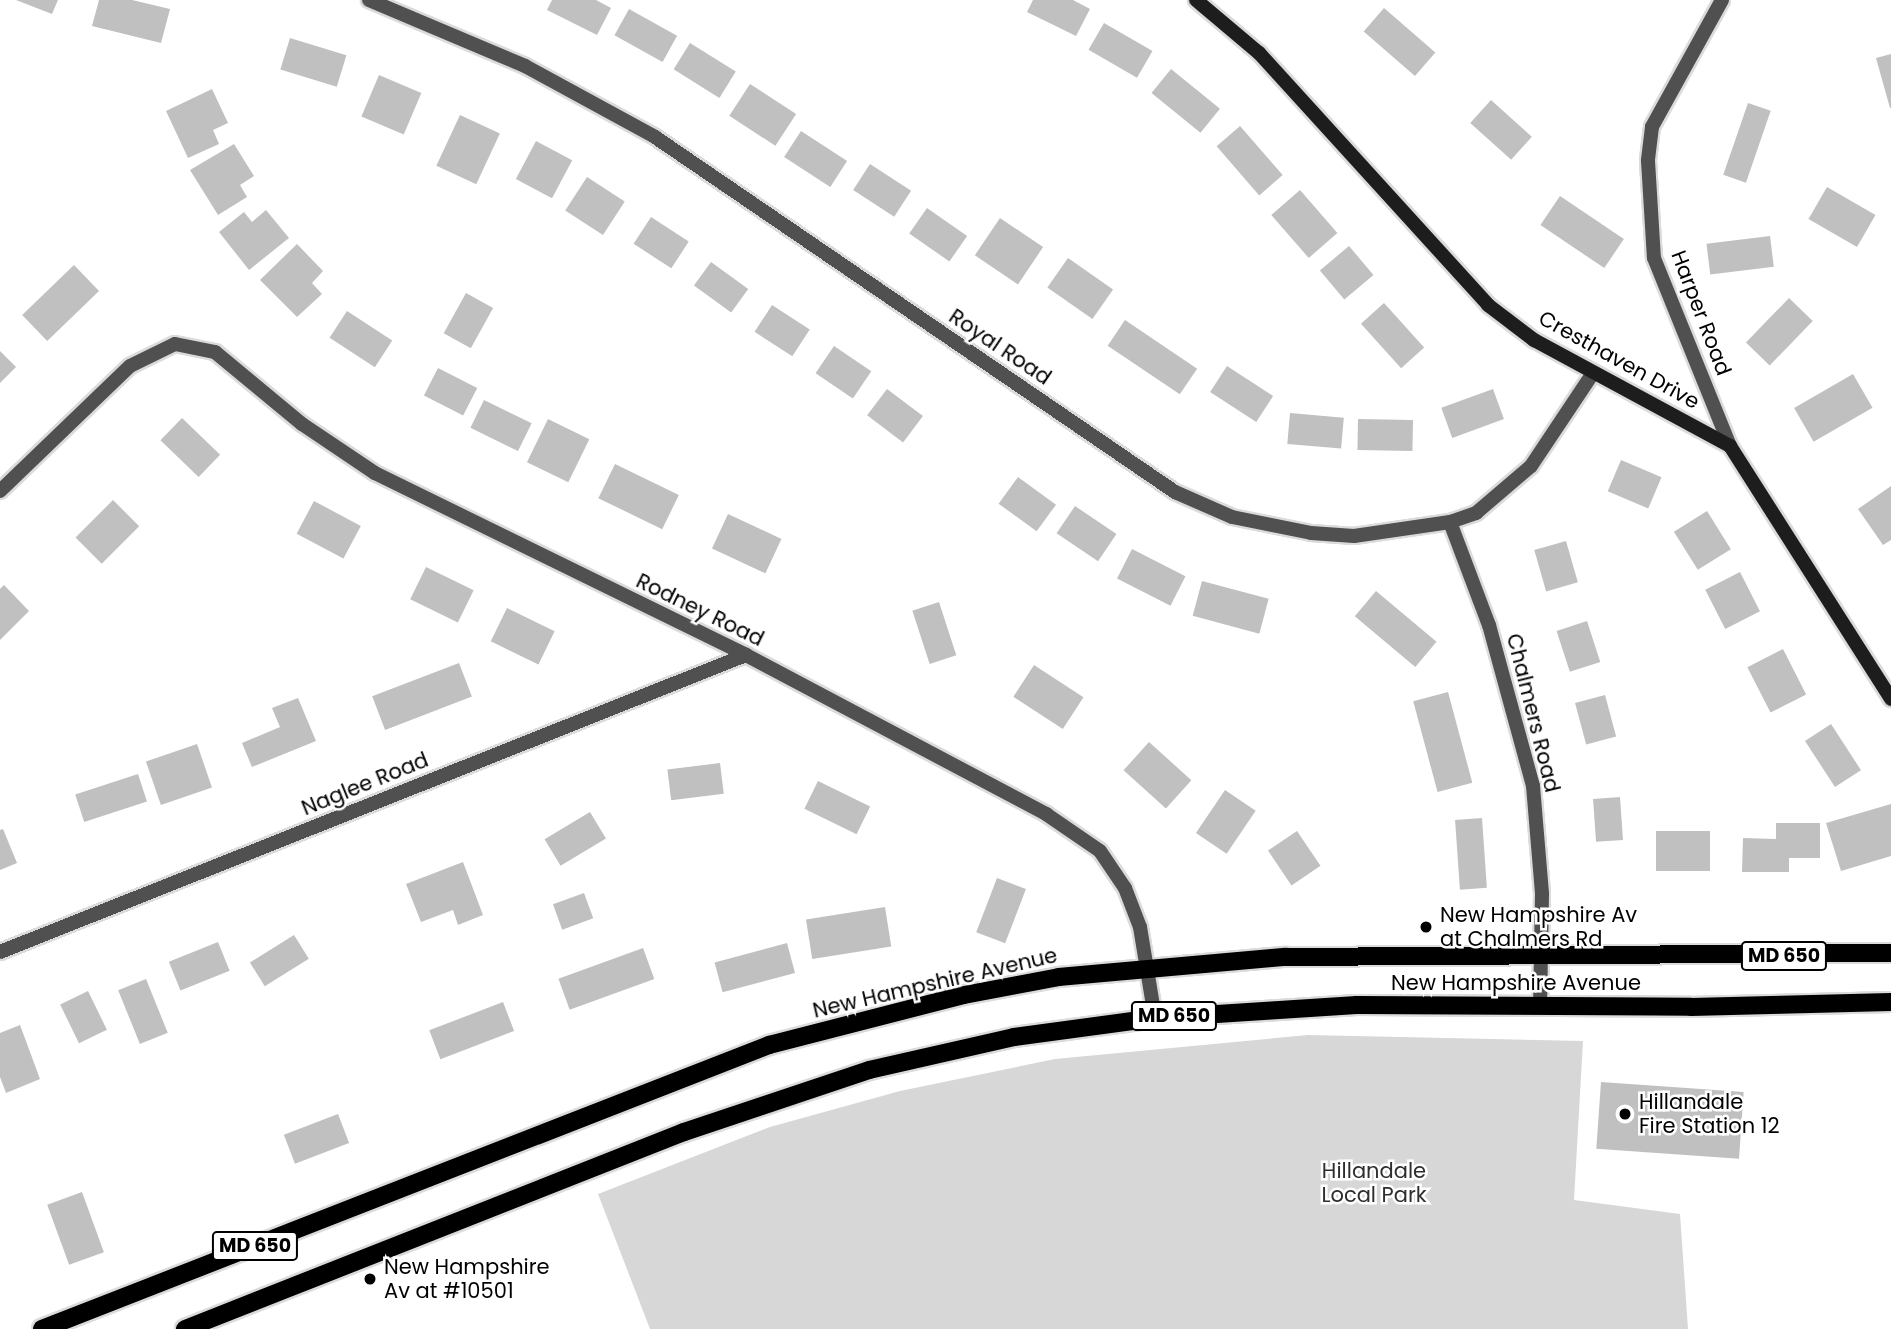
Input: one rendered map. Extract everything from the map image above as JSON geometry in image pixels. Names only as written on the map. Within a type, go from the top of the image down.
[{"type":"main road","name":"New Hampshire Avenue","points":[[43,1329],[769,1045],[964,995],[1059,977],[1147,967],[1285,957],[1891,953]]},
{"type":"main road","name":"New Hampshire Avenue","points":[[185,1329],[684,1132],[869,1070],[1014,1037],[1155,1018],[1357,1005],[1691,1007],[1891,1002]]},
{"type":"street","name":"Royal Road","points":[[369,0],[525,66],[655,137],[1175,492],[1232,517],[1311,533],[1354,536],[1450,522],[1476,513],[1531,466],[1593,373]]},
{"type":"street","name":"Cresthaven Drive","points":[[1196,0],[1259,53],[1488,305],[1534,341],[1730,446],[1891,699]]},
{"type":"street","name":"Harper Road","points":[[1722,0],[1652,127],[1648,161],[1654,258],[1730,446]]},
{"type":"street","name":"Rodney Road","points":[[0,491],[130,366],[175,344],[215,352],[302,424],[374,473],[746,655],[1046,814],[1100,851],[1125,888],[1140,927],[1155,1018]]},
{"type":"street","name":"Chalmers Road","points":[[1450,522],[1489,625],[1533,786],[1542,894],[1539,1005]]},
{"type":"street","name":"Naglee Road","points":[[0,952],[746,655]]},
{"type":"green space","name":"Hillandale Local Park","points":[[1308,1035],[1583,1041],[1574,1200],[1680,1214],[1688,1329],[650,1329],[598,1194],[770,1127],[900,1091],[1055,1059]]},
{"type":"building","points":[[16,0],[58,0],[52,14]]},
{"type":"building","points":[[99,0],[132,0],[170,9],[161,43],[92,26]]},
{"type":"building","points":[[552,0],[596,0],[611,8],[597,35],[547,10]]},
{"type":"building","points":[[1033,0],[1073,0],[1090,9],[1076,36],[1027,12]]},
{"type":"building","points":[[1384,8],[1435,53],[1415,76],[1364,31]]},
{"type":"building","points":[[629,9],[677,36],[663,62],[614,35]]},
{"type":"building","points":[[1104,23],[1152,51],[1137,78],[1088,50]]},
{"type":"building","points":[[290,38],[346,55],[337,87],[280,70]]},
{"type":"building","points":[[690,43],[736,72],[719,98],[674,69]]},
{"type":"building","points":[[1891,54],[1891,108],[1890,108],[1876,58]]},
{"type":"building","points":[[1171,69],[1220,109],[1200,133],[1151,93]]},
{"type":"building","points":[[379,75],[421,93],[404,134],[361,116]]},
{"type":"building","points":[[750,84],[796,114],[775,146],[729,116]]},
{"type":"building","points":[[212,89],[228,123],[213,130],[219,144],[188,158],[166,111]]},
{"type":"building","points":[[1491,100],[1532,137],[1511,160],[1470,123]]},
{"type":"building","points":[[1748,103],[1771,111],[1746,183],[1723,175]]},
{"type":"building","points":[[460,115],[500,134],[476,184],[436,166]]},
{"type":"building","points":[[1240,126],[1283,175],[1259,195],[1217,146]]},
{"type":"building","points":[[801,131],[847,161],[830,187],[784,157]]},
{"type":"building","points":[[536,141],[572,160],[552,198],[516,179]]},
{"type":"building","points":[[234,144],[254,176],[240,185],[247,197],[218,215],[190,170]]},
{"type":"building","points":[[870,164],[911,191],[894,217],[853,190]]},
{"type":"building","points":[[587,177],[625,202],[603,235],[565,211]]},
{"type":"building","points":[[1827,187],[1875,215],[1857,247],[1808,219]]},
{"type":"building","points":[[1300,190],[1337,233],[1309,258],[1271,215]]},
{"type":"building","points":[[1560,196],[1624,239],[1604,268],[1540,225]]},
{"type":"building","points":[[927,208],[967,236],[949,261],[909,233]]},
{"type":"building","points":[[266,210],[289,238],[249,270],[219,232],[244,212],[252,222]]},
{"type":"building","points":[[651,217],[689,242],[671,268],[634,244]]},
{"type":"building","points":[[1000,218],[1043,247],[1018,284],[975,255]]},
{"type":"building","points":[[1770,236],[1774,267],[1710,275],[1706,244]]},
{"type":"building","points":[[297,244],[323,271],[312,283],[322,294],[297,317],[260,280]]},
{"type":"building","points":[[1349,246],[1373,275],[1344,300],[1320,270]]},
{"type":"building","points":[[1068,258],[1113,290],[1092,319],[1047,287]]},
{"type":"building","points":[[711,262],[748,289],[731,312],[694,285]]},
{"type":"building","points":[[74,265],[99,291],[47,341],[22,315]]},
{"type":"building","points":[[466,293],[493,308],[471,348],[444,333]]},
{"type":"building","points":[[1789,298],[1813,321],[1770,366],[1746,343]]},
{"type":"building","points":[[1384,303],[1424,348],[1401,368],[1361,324]]},
{"type":"building","points":[[772,305],[810,330],[792,356],[755,332]]},
{"type":"building","points":[[347,311],[392,340],[375,367],[330,338]]},
{"type":"building","points":[[1125,320],[1197,369],[1180,394],[1108,346]]},
{"type":"building","points":[[834,346],[871,371],[853,399],[816,373]]},
{"type":"building","points":[[0,351],[16,367],[0,383]]},
{"type":"building","points":[[1227,366],[1273,396],[1256,422],[1210,392]]},
{"type":"building","points":[[438,368],[477,388],[463,416],[424,396]]},
{"type":"building","points":[[1853,374],[1872,408],[1814,442],[1794,408]]},
{"type":"building","points":[[887,389],[923,416],[903,442],[867,415]]},
{"type":"building","points":[[1493,389],[1504,419],[1452,438],[1441,408]]},
{"type":"building","points":[[484,400],[532,423],[518,451],[470,428]]},
{"type":"building","points":[[1290,413],[1344,418],[1341,449],[1287,444]]},
{"type":"building","points":[[182,418],[220,455],[199,477],[160,440]]},
{"type":"building","points":[[548,419],[589,439],[568,482],[527,462]]},
{"type":"building","points":[[1358,419],[1413,420],[1412,451],[1357,450]]},
{"type":"building","points":[[1621,460],[1662,477],[1648,508],[1608,491]]},
{"type":"building","points":[[615,464],[679,495],[662,529],[598,498]]},
{"type":"building","points":[[1018,477],[1056,505],[1037,531],[999,504]]},
{"type":"building","points":[[1891,486],[1891,540],[1883,545],[1858,509]]},
{"type":"building","points":[[113,500],[139,526],[102,564],[76,537]]},
{"type":"building","points":[[314,501],[361,526],[343,559],[297,534]]},
{"type":"building","points":[[1075,506],[1116,534],[1098,561],[1057,533]]},
{"type":"building","points":[[1707,511],[1731,549],[1698,570],[1674,532]]},
{"type":"building","points":[[728,514],[781,539],[765,573],[712,548]]},
{"type":"building","points":[[1566,541],[1578,582],[1546,591],[1534,550]]},
{"type":"building","points":[[1132,549],[1185,576],[1170,606],[1117,578]]},
{"type":"building","points":[[426,567],[474,590],[458,623],[410,599]]},
{"type":"building","points":[[1740,572],[1760,611],[1725,629],[1705,590]]},
{"type":"building","points":[[1202,581],[1269,599],[1259,634],[1193,616]]},
{"type":"building","points":[[4,585],[29,611],[0,640],[0,589]]},
{"type":"building","points":[[1376,591],[1437,642],[1415,667],[1355,616]]},
{"type":"building","points":[[939,602],[956,655],[930,664],[912,611]]},
{"type":"building","points":[[507,608],[555,631],[538,664],[491,641]]},
{"type":"building","points":[[1587,621],[1600,662],[1570,672],[1557,631]]},
{"type":"building","points":[[1783,649],[1806,694],[1771,713],[1747,667]]},
{"type":"building","points":[[459,663],[472,697],[385,730],[372,696]]},
{"type":"building","points":[[1034,665],[1083,697],[1063,729],[1013,697]]},
{"type":"building","points":[[1448,692],[1472,783],[1438,792],[1413,701]]},
{"type":"building","points":[[1605,695],[1616,737],[1586,745],[1575,703]]},
{"type":"building","points":[[298,698],[316,741],[252,767],[242,743],[280,727],[272,708]]},
{"type":"building","points":[[1831,724],[1861,770],[1835,787],[1805,741]]},
{"type":"building","points":[[1149,742],[1191,780],[1166,808],[1124,770]]},
{"type":"building","points":[[197,744],[212,787],[161,805],[146,762]]},
{"type":"building","points":[[720,763],[724,794],[671,800],[667,769]]},
{"type":"building","points":[[138,774],[147,802],[84,822],[75,794]]},
{"type":"building","points":[[818,781],[870,806],[857,834],[804,809]]},
{"type":"building","points":[[1225,790],[1256,811],[1227,854],[1196,833]]},
{"type":"building","points":[[1620,797],[1623,840],[1596,842],[1593,799]]},
{"type":"building","points":[[1891,804],[1891,856],[1841,871],[1826,823]]},
{"type":"building","points":[[590,812],[606,839],[561,866],[545,839]]},
{"type":"building","points":[[1482,818],[1487,888],[1460,890],[1455,820]]},
{"type":"building","points":[[1776,823],[1820,823],[1820,858],[1789,858],[1789,872],[1742,872],[1743,838],[1776,839]]},
{"type":"building","points":[[3,829],[17,863],[0,870],[0,830]]},
{"type":"building","points":[[1297,831],[1320,866],[1291,885],[1268,851]]},
{"type":"building","points":[[1656,831],[1710,831],[1710,871],[1656,871]]},
{"type":"building","points":[[463,862],[483,915],[458,925],[453,910],[421,922],[406,884]]},
{"type":"building","points":[[997,878],[1026,889],[1005,943],[976,932]]},
{"type":"building","points":[[584,893],[593,918],[562,930],[553,904]]},
{"type":"building","points":[[885,907],[891,947],[812,959],[806,920]]},
{"type":"building","points":[[294,935],[309,959],[265,986],[250,963]]},
{"type":"building","points":[[218,942],[230,971],[180,991],[169,962]]},
{"type":"building","points":[[787,943],[795,973],[723,992],[715,962]]},
{"type":"building","points":[[643,948],[654,979],[570,1010],[558,979]]},
{"type":"building","points":[[146,979],[168,1033],[140,1044],[118,990]]},
{"type":"building","points":[[88,991],[107,1030],[79,1043],[60,1005]]},
{"type":"building","points":[[503,1002],[514,1031],[440,1059],[429,1030]]},
{"type":"building","points":[[20,1025],[40,1079],[6,1093],[0,1077],[0,1033]]},
{"type":"building","points":[[1601,1082],[1744,1092],[1739,1159],[1596,1149]]},
{"type":"building","points":[[338,1114],[349,1143],[295,1164],[284,1135]]},
{"type":"building","points":[[82,1192],[104,1252],[69,1265],[47,1205]]},
{"type":"place","name":"New Hampshire Av at Chalmers Rd","points":[[1426,927]]},
{"type":"place","name":"Hillandale Fire Station 12","points":[[1625,1114]]},
{"type":"place","name":"New Hampshire Av at #10501","points":[[370,1279]]}]
